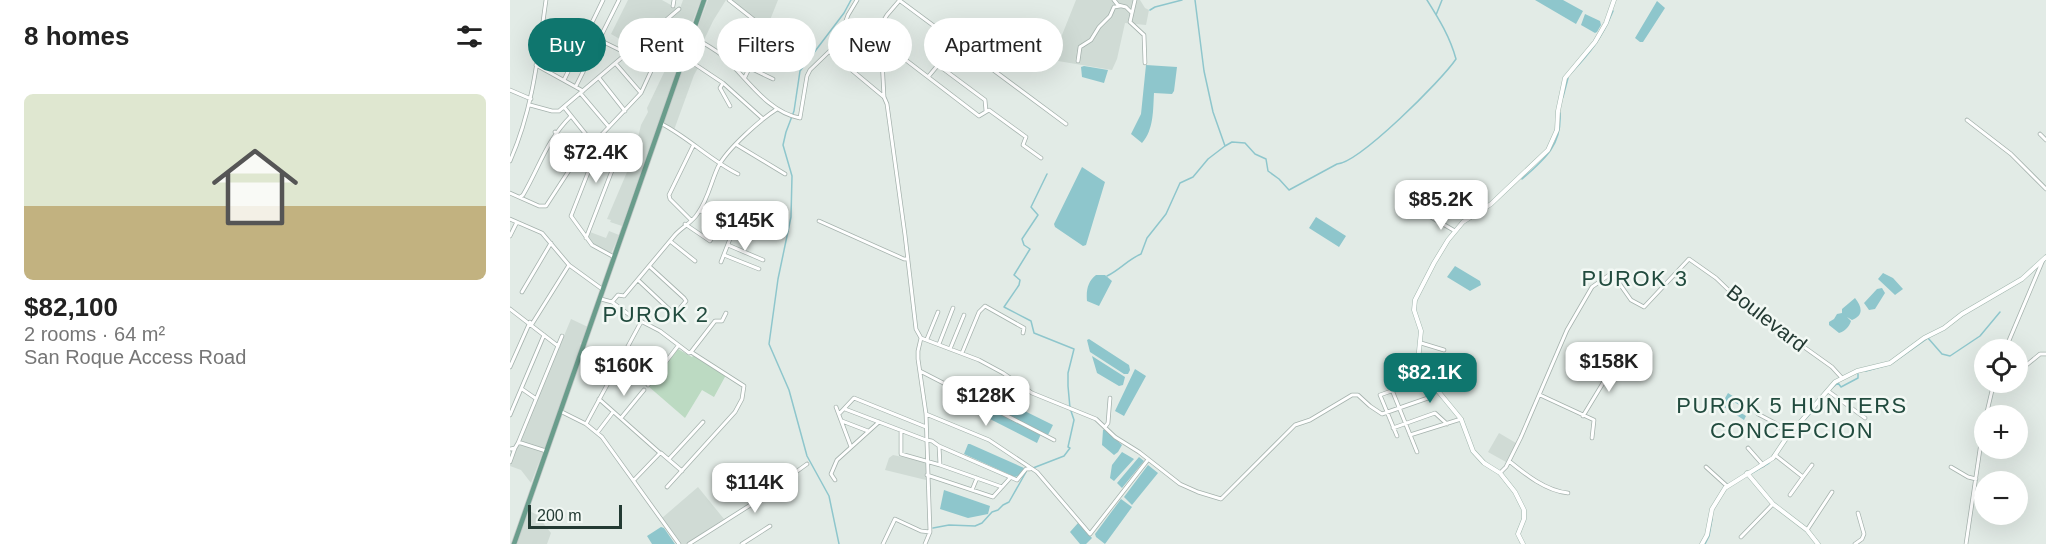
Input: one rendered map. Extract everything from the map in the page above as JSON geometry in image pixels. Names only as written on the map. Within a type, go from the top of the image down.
[{"type":"main road","points":[[698,18],[704,0]]},
{"type":"main road","points":[[514,544],[678,72]]},
{"type":"street","points":[[543,18],[546,0]]},
{"type":"street","points":[[594,18],[603,0]]},
{"type":"street","points":[[606,26],[619,0]]},
{"type":"street","points":[[673,6],[674,0]]},
{"type":"street","points":[[729,0],[752,18]]},
{"type":"street","points":[[847,18],[857,0]]},
{"type":"street","points":[[885,18],[898,0],[1066,124]]},
{"type":"street","points":[[1114,0],[1120,6]]},
{"type":"street","points":[[1135,0],[1130,22],[1144,35],[1145,63]]},
{"type":"street","points":[[1523,544],[1518,534],[1524,519],[1524,510],[1515,492],[1500,473],[1484,463],[1473,451],[1461,419],[1420,369],[1418,361],[1421,331],[1414,315],[1415,300],[1434,263],[1455,231],[1470,216],[1491,204],[1548,150],[1557,129],[1558,111],[1565,78],[1595,42],[1606,23],[1614,0]]},
{"type":"street","points":[[1078,61],[1080,47],[1091,40],[1114,8],[1126,7],[1132,12]]},
{"type":"street","points":[[669,18],[679,9]]},
{"type":"street","points":[[705,44],[745,77],[777,109],[801,117],[807,76],[828,54]]},
{"type":"street","points":[[530,105],[559,111],[616,64],[641,93]]},
{"type":"street","points":[[912,65],[979,116],[989,110],[1026,137],[1023,145],[1041,158]]},
{"type":"street","points":[[928,77],[938,65],[985,100],[986,112]]},
{"type":"street","points":[[705,71],[762,118]]},
{"type":"street","points":[[510,160],[530,105],[535,72]]},
{"type":"street","points":[[549,72],[576,86],[609,127]]},
{"type":"street","points":[[564,80],[568,72]]},
{"type":"street","points":[[576,86],[583,72]]},
{"type":"street","points":[[510,193],[539,206],[546,206],[578,160],[641,93],[651,72]]},
{"type":"street","points":[[745,77],[748,72]]},
{"type":"street","points":[[758,72],[773,79]]},
{"type":"street","points":[[854,72],[884,97]]},
{"type":"street","points":[[883,72],[884,97],[887,104],[916,329],[921,338],[918,351],[926,414],[930,532],[926,544]]},
{"type":"street","points":[[599,78],[625,111]]},
{"type":"street","points":[[723,84],[720,88],[730,106]]},
{"type":"street","points":[[510,90],[531,99]]},
{"type":"street","points":[[564,107],[600,152],[617,157]]},
{"type":"street","points":[[612,302],[617,296],[624,296],[685,224],[700,211],[719,165],[762,118],[777,109]]},
{"type":"street","points":[[520,198],[538,171],[545,150],[555,132],[571,116]]},
{"type":"street","points":[[1967,120],[2011,154],[2046,189]]},
{"type":"street","points":[[660,124],[677,132],[719,165],[738,174]]},
{"type":"street","points":[[555,132],[578,160]]},
{"type":"street","points":[[2040,134],[2046,140]]},
{"type":"street","points":[[586,238],[625,137]]},
{"type":"street","points":[[737,145],[785,174]]},
{"type":"street","points":[[691,220],[670,199],[669,195],[693,146]]},
{"type":"street","points":[[591,165],[571,216],[586,238],[599,250],[614,257]]},
{"type":"street","points":[[700,211],[748,231],[761,204]]},
{"type":"street","points":[[1428,216],[1455,231]]},
{"type":"street","points":[[510,219],[542,233],[569,265],[602,289]]},
{"type":"street","points":[[819,221],[896,256],[908,259]]},
{"type":"street","points":[[510,236],[517,222]]},
{"type":"street","points":[[685,224],[710,241],[716,232]]},
{"type":"street","points":[[721,262],[735,226]]},
{"type":"street","points":[[670,241],[695,261]]},
{"type":"street","points":[[522,292],[551,243]]},
{"type":"street","points":[[728,245],[763,260]]},
{"type":"street","points":[[724,255],[759,269]]},
{"type":"street","points":[[2010,339],[2044,258]]},
{"type":"street","points":[[1702,544],[1707,535],[1712,509],[1727,486],[1748,475],[1775,455],[1784,441],[1835,382],[1857,371],[1890,363],[1924,338],[2022,279],[2044,258]]},
{"type":"street","name":"Boulevard","points":[[1540,395],[1567,330],[1592,287],[1612,273],[1631,300],[1644,307],[1689,259],[1716,278],[1741,302],[1832,367],[1842,378]]},
{"type":"street","points":[[510,367],[531,323],[569,265]]},
{"type":"street","points":[[637,279],[672,312],[676,313],[680,310],[686,301],[684,298],[648,266]]},
{"type":"street","points":[[599,298],[612,302],[641,322],[660,331],[679,346],[744,386],[742,399],[735,412],[667,487]]},
{"type":"street","points":[[962,353],[979,312],[985,306],[1024,328],[1023,333]]},
{"type":"street","points":[[939,344],[953,308]]},
{"type":"street","points":[[510,316],[511,310],[531,323],[558,346]]},
{"type":"street","points":[[927,339],[938,312]]},
{"type":"street","points":[[690,352],[715,321],[722,321],[726,313]]},
{"type":"street","points":[[950,349],[964,315]]},
{"type":"street","points":[[586,424],[641,322]]},
{"type":"street","points":[[510,415],[544,335]]},
{"type":"street","points":[[510,462],[512,448],[518,443],[562,336]]},
{"type":"street","points":[[921,338],[962,353],[998,370],[1032,393],[1091,417],[1187,488],[1221,499],[1295,425],[1310,420],[1352,395],[1358,395],[1382,414],[1428,398],[1437,390]]},
{"type":"street","points":[[1421,343],[1444,350]]},
{"type":"street","points":[[648,385],[679,346]]},
{"type":"street","points":[[2028,364],[2040,354],[2046,354]]},
{"type":"street","points":[[1583,416],[1617,360]]},
{"type":"street","points":[[920,371],[1054,440]]},
{"type":"street","points":[[1397,436],[1380,395],[1417,382],[1425,376]]},
{"type":"street","points":[[522,388],[535,398]]},
{"type":"street","points":[[621,418],[644,390]]},
{"type":"street","points":[[1392,390],[1417,452]]},
{"type":"street","points":[[1828,391],[1865,418]]},
{"type":"street","points":[[1500,473],[1509,461],[1540,395],[1594,420],[1592,438]]},
{"type":"street","points":[[839,414],[854,398],[926,427]]},
{"type":"street","points":[[1105,427],[1108,423],[1110,398]]},
{"type":"street","points":[[599,399],[682,471]]},
{"type":"street","points":[[836,407],[851,447]]},
{"type":"street","points":[[845,409],[932,441],[1017,480],[1026,469],[1031,468]]},
{"type":"street","points":[[560,411],[586,424],[597,434],[634,480],[679,544]]},
{"type":"street","points":[[597,434],[613,412]]},
{"type":"street","points":[[1393,428],[1435,413],[1447,424]]},
{"type":"street","points":[[926,414],[982,436],[1031,468],[1049,484],[1090,534],[1148,460]]},
{"type":"street","points":[[1758,414],[1775,423],[1790,435]]},
{"type":"street","points":[[1410,435],[1461,419]]},
{"type":"street","points":[[841,420],[868,431]]},
{"type":"street","points":[[669,459],[703,422]]},
{"type":"street","points":[[834,480],[831,474],[832,467],[837,460],[879,422]]},
{"type":"street","points":[[902,431],[901,454],[1002,487]]},
{"type":"street","points":[[518,443],[546,451]]},
{"type":"street","points":[[939,446],[940,465]]},
{"type":"street","points":[[1748,448],[1763,465]]},
{"type":"street","points":[[634,480],[660,453]]},
{"type":"street","points":[[1775,455],[1803,477]]},
{"type":"street","points":[[1509,461],[1536,481],[1568,493]]},
{"type":"street","points":[[689,544],[752,504],[807,464]]},
{"type":"street","points":[[1790,495],[1812,465]]},
{"type":"street","points":[[1706,467],[1727,486]]},
{"type":"street","points":[[1951,467],[1974,478]]},
{"type":"street","points":[[927,474],[993,497],[1011,477]]},
{"type":"street","points":[[1748,475],[1773,504],[1807,530],[1818,544]]},
{"type":"street","points":[[972,490],[976,478]]},
{"type":"street","points":[[1807,530],[1832,492]]},
{"type":"street","points":[[1966,544],[1974,492]]},
{"type":"street","points":[[1741,537],[1773,504]]},
{"type":"street","points":[[1855,544],[1862,539],[1863,534],[1858,513]]},
{"type":"street","points":[[883,544],[895,519],[921,531],[930,532]]},
{"type":"street","points":[[742,544],[770,526]]},
{"type":"shaded area","points":[[628,0],[662,0],[678,9],[668,18],[619,18]]},
{"type":"shaded area","points":[[683,0],[701,0],[694,18],[671,18],[679,11]]},
{"type":"shaded area","points":[[708,0],[726,0],[705,38],[705,18],[701,18]]},
{"type":"shaded area","points":[[730,0],[778,0],[771,18],[754,18]]},
{"type":"shaded area","points":[[1076,0],[1140,0],[1149,10],[1146,25],[1125,23],[1117,59],[1112,70],[1063,62],[1063,32]]},
{"type":"shaded area","points":[[618,20],[618,38],[611,34]]},
{"type":"shaded area","points":[[664,72],[676,72],[622,226],[607,219],[633,158],[641,125],[648,112],[647,108]]},
{"type":"shaded area","points":[[681,72],[696,72],[674,130],[663,124]]},
{"type":"shaded area","points":[[609,231],[619,235],[611,254],[593,245],[588,238],[590,232],[606,238]]},
{"type":"shaded area","points":[[571,319],[588,327],[580,343],[581,346],[544,450],[520,442]]},
{"type":"shaded area","points":[[1499,433],[1516,443],[1506,462],[1488,452]]},
{"type":"shaded area","points":[[521,444],[543,452],[531,483],[521,470],[510,466],[516,448]]},
{"type":"shaded area","points":[[893,455],[926,462],[926,480],[885,470],[889,458]]},
{"type":"shaded area","points":[[698,487],[724,519],[687,544],[681,544],[662,518]]},
{"type":"shaded area","points":[[528,510],[537,515],[551,533],[547,544],[516,544]]},
{"type":"green space","points":[[678,349],[692,357],[694,355],[726,375],[714,397],[702,390],[685,418],[648,386]]},
{"type":"water","points":[[1535,0],[1563,0],[1583,11],[1576,24]]},
{"type":"water","points":[[1657,1],[1665,8],[1643,42],[1640,42],[1635,38]]},
{"type":"water","points":[[1585,14],[1600,21],[1601,25],[1597,32],[1581,25]]},
{"type":"water","points":[[1146,65],[1177,67],[1172,94],[1154,93],[1151,126],[1142,143],[1131,134],[1141,114]]},
{"type":"water","points":[[1081,67],[1108,70],[1104,83],[1082,77]]},
{"type":"water","points":[[1082,167],[1105,182],[1086,245],[1083,246],[1054,224]]},
{"type":"water","points":[[1316,217],[1346,236],[1339,247],[1309,228]]},
{"type":"water","points":[[1455,266],[1480,281],[1481,285],[1470,291],[1447,277]]},
{"type":"water","points":[[1883,273],[1893,278],[1903,289],[1895,295],[1878,279]]},
{"type":"water","points":[[1096,275],[1105,275],[1112,281],[1099,306],[1087,301],[1088,286]]},
{"type":"water","points":[[1882,288],[1885,293],[1875,309],[1869,310],[1864,303],[1877,289]]},
{"type":"water","points":[[1855,298],[1860,308],[1859,316],[1852,320],[1847,317],[1851,321],[1848,327],[1839,333],[1829,325],[1829,322],[1837,314],[1842,313],[1842,309]]},
{"type":"water","points":[[1089,339],[1129,365],[1128,374],[1124,374],[1090,352],[1087,340]]},
{"type":"water","points":[[1092,356],[1125,377],[1123,385],[1119,386],[1097,373]]},
{"type":"water","points":[[1135,369],[1146,376],[1124,416],[1115,411]]},
{"type":"water","points":[[1728,393],[1753,409],[1751,412],[1734,402],[1732,407],[1746,416],[1744,420],[1721,405]]},
{"type":"water","points":[[998,398],[1053,425],[1048,435],[995,409]]},
{"type":"water","points":[[994,410],[1041,434],[1037,443],[990,419]]},
{"type":"water","points":[[1105,429],[1122,445],[1114,455],[1102,445]]},
{"type":"water","points":[[968,444],[1024,468],[1020,475],[1015,477],[964,454]]},
{"type":"water","points":[[1122,452],[1134,459],[1114,481],[1110,478],[1112,465]]},
{"type":"water","points":[[1139,457],[1144,461],[1122,488],[1117,483]]},
{"type":"water","points":[[1148,465],[1158,473],[1132,505],[1124,497]]},
{"type":"water","points":[[944,490],[990,506],[988,514],[968,518],[940,509]]},
{"type":"water","points":[[1121,499],[1132,507],[1105,544],[1095,534]]},
{"type":"water","points":[[1078,523],[1092,538],[1086,544],[1080,544],[1070,532]]},
{"type":"water","points":[[661,527],[675,544],[652,544],[647,536]]},
{"type":"waterway","points":[[839,544],[829,496],[807,456],[789,390],[769,344],[778,279],[791,217],[792,176],[783,145],[794,111],[800,71],[844,13],[851,0]]},
{"type":"waterway","points":[[1150,10],[1182,0]]},
{"type":"waterway","points":[[1107,276],[1141,254],[1147,238],[1166,214],[1180,183],[1193,177],[1208,159],[1225,146],[1213,112],[1204,71],[1195,0]]},
{"type":"waterway","points":[[1225,146],[1232,142],[1245,143],[1255,154],[1266,159],[1268,171],[1289,190],[1363,150],[1400,119],[1456,59],[1440,21],[1427,0]]},
{"type":"waterway","points":[[1436,15],[1442,0]]},
{"type":"waterway","points":[[1570,74],[1595,45],[1613,11]]},
{"type":"waterway","points":[[1563,97],[1568,78]]},
{"type":"waterway","points":[[1522,179],[1545,158],[1555,143],[1560,124],[1560,113]]},
{"type":"waterway","points":[[1033,468],[1064,456],[1070,448],[1068,447],[1074,420],[1070,408],[1068,386],[1068,373],[1074,349],[1034,333],[1031,321],[1004,307],[1019,285],[1020,280],[1014,275],[1030,249],[1024,245],[1022,239],[1038,215],[1031,207],[1047,174]]},
{"type":"waterway","points":[[1866,371],[1891,364],[1928,338],[1942,354],[1950,356],[1980,336],[2000,312]]},
{"type":"waterway","points":[[1832,388],[1838,383],[1841,387],[1858,378],[1858,374]]},
{"type":"waterway","points":[[1795,431],[1815,408]]},
{"type":"waterway","points":[[1752,473],[1769,463]]},
{"type":"waterway","points":[[933,528],[949,525],[975,526],[982,523],[992,512],[1009,502],[1026,472]]},
{"type":"waterway","points":[[1705,544],[1712,519]]},
{"type":"district","name":"PUROK 3","points":[[1635,278]]},
{"type":"district","name":"PUROK 2","points":[[656,314]]},
{"type":"district","name":"PUROK 5 HUNTERS CONCEPCION","points":[[1792,418]]}]
